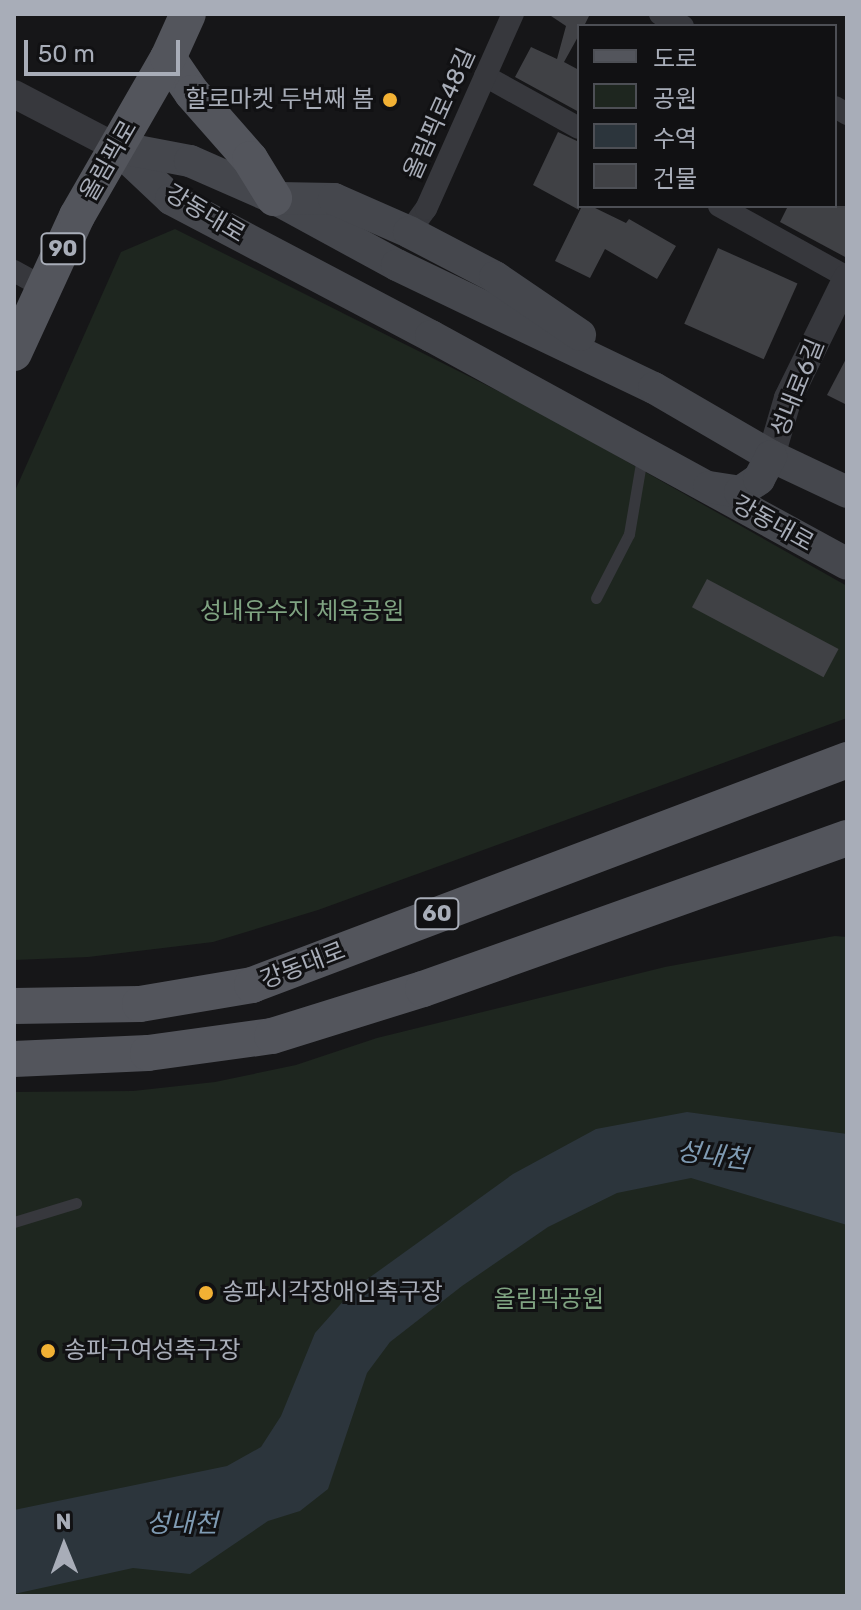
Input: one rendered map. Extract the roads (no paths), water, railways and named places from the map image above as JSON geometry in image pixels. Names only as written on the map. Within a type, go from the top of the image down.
[{"type":"main road","name":"올림픽로","points":[[14,353],[77,216],[168,58],[188,14]]},
{"type":"main road","points":[[168,58],[192,93],[250,159],[274,198],[334,199],[409,232],[495,277],[654,388]]},
{"type":"main road","name":"강동대로","points":[[116,147],[190,161],[274,198],[397,265],[654,388],[771,456],[847,492]]},
{"type":"main road","name":"강동대로","points":[[116,147],[171,199],[847,564]]},
{"type":"main road","points":[[706,487],[740,492],[759,479],[771,456]]},
{"type":"main road","name":"강동대로","points":[[14,1006],[140,1004],[252,985],[843,759]]},
{"type":"main road","points":[[14,1059],[148,1053],[272,1036],[423,989],[847,838]]},
{"type":"street","name":"올림픽로48길","points":[[409,232],[426,209],[513,14]]},
{"type":"street","points":[[660,14],[679,24]]},
{"type":"street","points":[[485,76],[577,127]]},
{"type":"street","points":[[14,94],[116,147]]},
{"type":"street","name":"성내로6길","points":[[723,208],[847,277],[788,398],[771,456]]},
{"type":"street","points":[[14,271],[45,288]]},
{"type":"lane","points":[[596,598],[629,534],[643,452]]},
{"type":"lane","points":[[14,1222],[76,1203]]},
{"type":"water","name":"성내천","points":[[687,1112],[847,1134],[847,1225],[691,1178],[617,1193],[548,1227],[462,1286],[390,1342],[367,1373],[328,1489],[300,1511],[268,1521],[190,1574],[133,1568],[14,1594],[14,1510],[227,1466],[261,1447],[281,1416],[315,1333],[355,1288],[513,1174],[596,1129]]},
{"type":"place","name":"할로마켓 두번째 봄","points":[[390,100]]},
{"type":"place","name":"송파시각장애인축구장","points":[[206,1293]]},
{"type":"place","name":"송파구여성축구장","points":[[48,1351]]},
{"type":"park label","name":"성내유수지 체육공원","points":[[302,612]]},
{"type":"park label","name":"올림픽공원","points":[[549,1300]]}]
